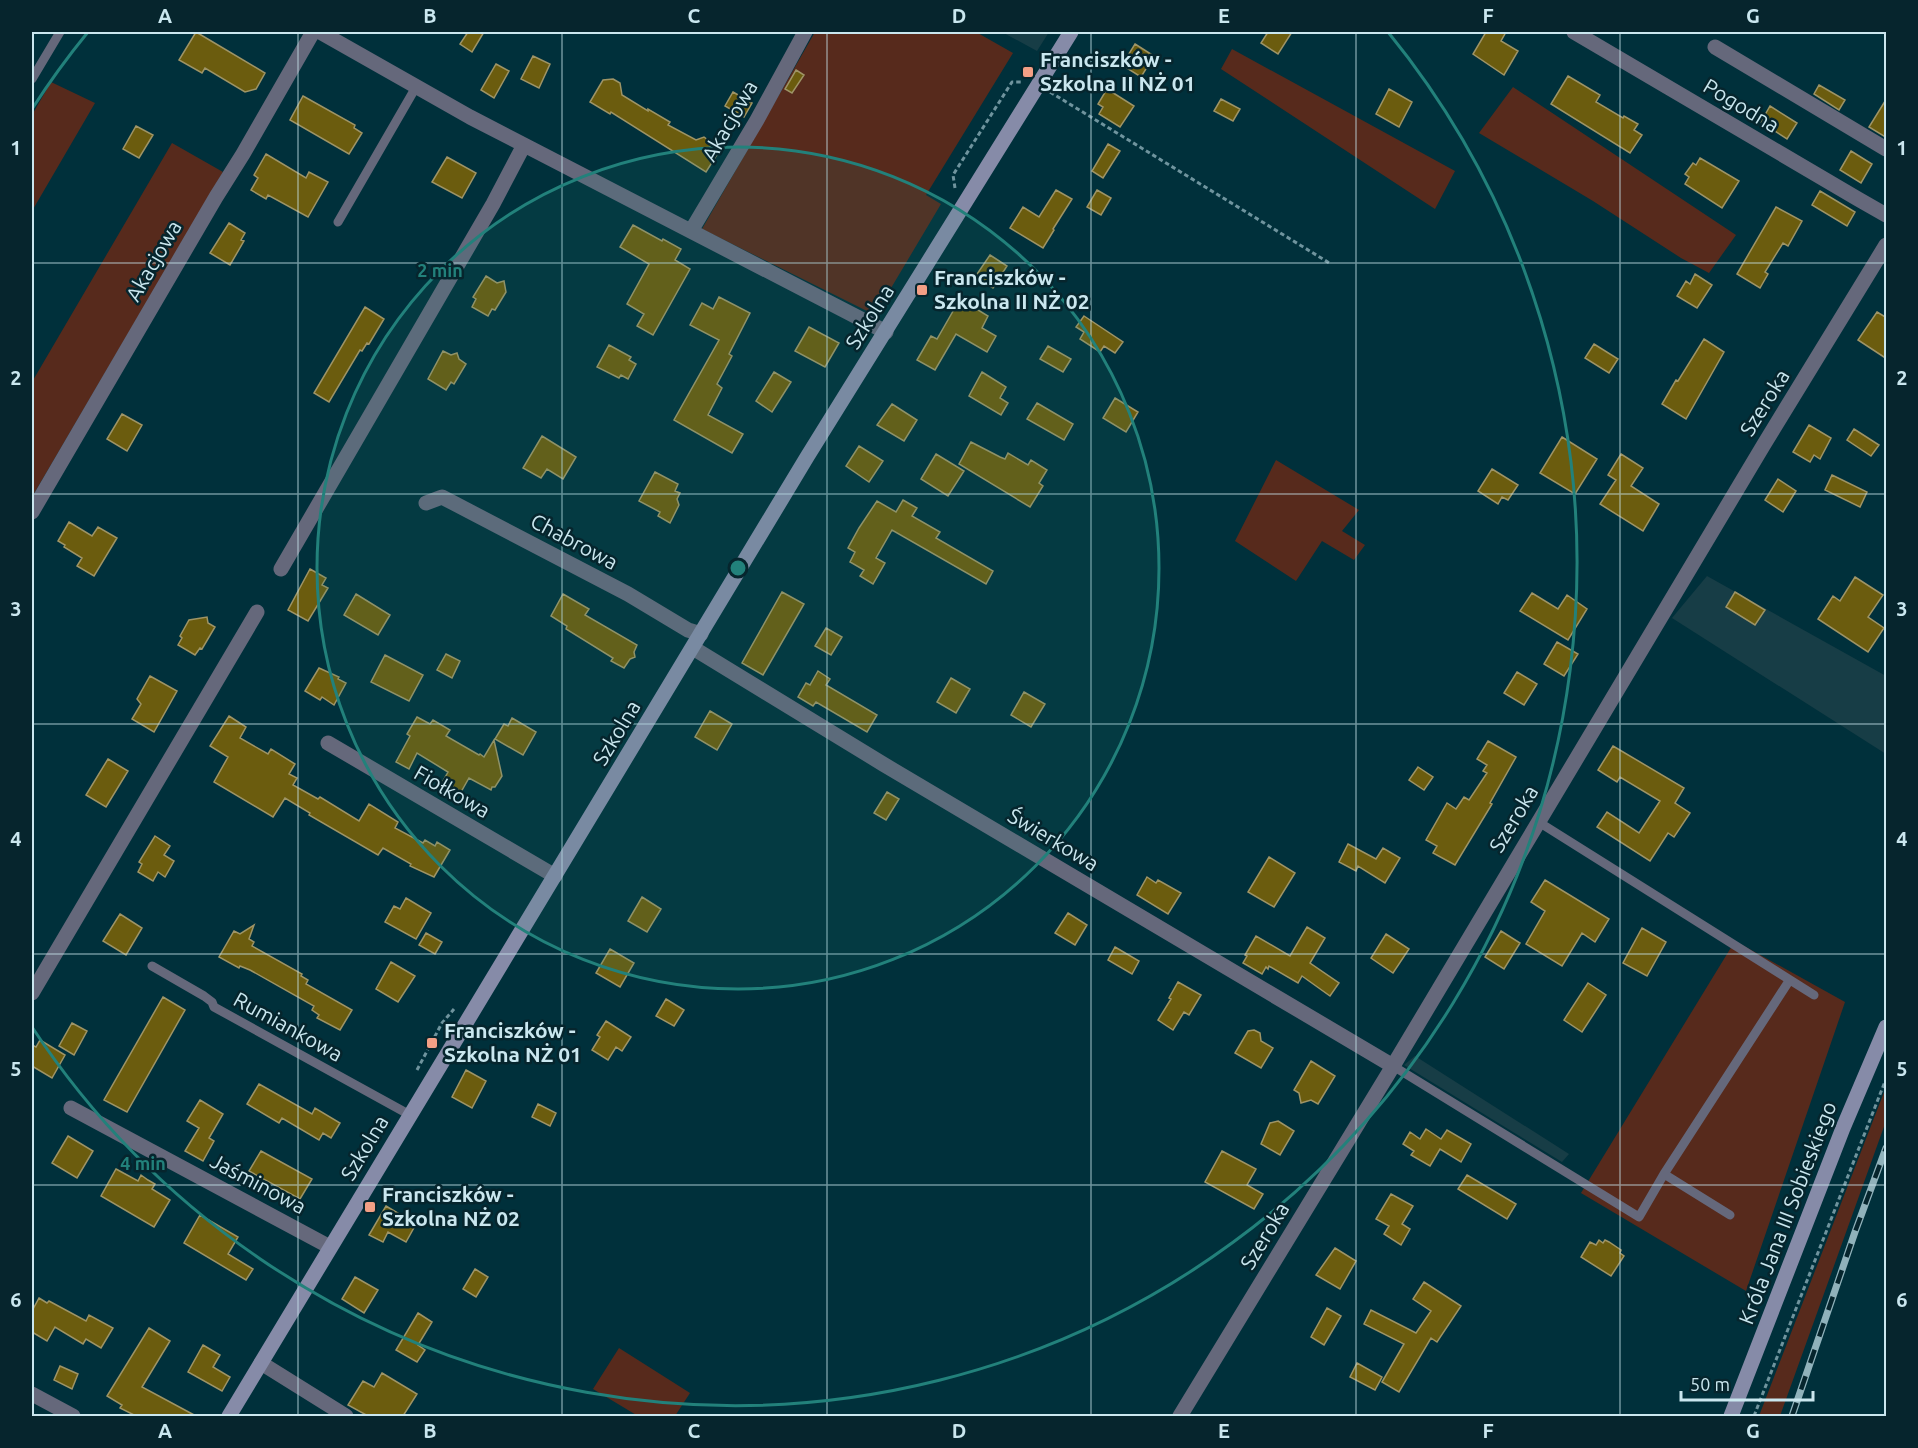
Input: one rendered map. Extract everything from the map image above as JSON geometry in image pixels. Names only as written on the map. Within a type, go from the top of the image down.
[{"type":"street","name":"Akacjowa","points":[[32,512],[313,32]]},
{"type":"street","points":[[320,32],[524,146],[886,332]]},
{"type":"street","name":"Akacjowa","points":[[691,231],[757,120],[805,32]]},
{"type":"street","name":"Szkolna","points":[[230,1416],[807,457],[1071,32]]},
{"type":"street","name":"Pogodna","points":[[1574,32],[1857,200],[1887,215]]},
{"type":"street","points":[[1715,47],[1887,149]]},
{"type":"street","points":[[281,568],[493,204],[524,146]]},
{"type":"street","name":"Szeroka","points":[[1180,1416],[1393,1066],[1763,446],[1887,245]]},
{"type":"street","name":"Chabrowa","points":[[426,503],[442,497],[628,594],[688,630],[701,634]]},
{"type":"street","points":[[32,993],[257,612]]},
{"type":"street","name":"Świerkowa","points":[[693,648],[893,770],[1393,1066]]},
{"type":"street","name":"Fiołkowa","points":[[328,743],[555,876]]},
{"type":"street","name":"Króla Jana III Sobieskiego","points":[[1731,1416],[1839,1138],[1887,1027]]},
{"type":"street","name":"Jaśminowa","points":[[71,1108],[330,1247]]},
{"type":"street","points":[[261,1363],[346,1416]]},
{"type":"street","points":[[32,1394],[72,1416]]},
{"type":"lane","points":[[32,79],[60,32]]},
{"type":"lane","points":[[338,222],[416,87]]},
{"type":"lane","points":[[1538,821],[1814,995]]},
{"type":"lane","name":"Rumiankowa","points":[[152,966],[204,996],[212,1002],[214,1007],[410,1115]]},
{"type":"lane","points":[[1393,1066],[1639,1217],[1664,1174],[1789,981]]},
{"type":"lane","points":[[1664,1174],[1730,1215]]},
{"type":"path","points":[[1042,79],[1331,264]]},
{"type":"path","points":[[1754,1416],[1887,1079]]},
{"type":"shaded area","points":[[815,32],[976,32],[1013,53],[926,195],[941,204],[875,315],[702,229]]},
{"type":"shaded area","points":[[1002,32],[1049,32],[1037,51]]},
{"type":"shaded area","points":[[1232,49],[1455,171],[1435,209],[1221,69]]},
{"type":"shaded area","points":[[51,82],[95,103],[32,211],[32,115]]},
{"type":"shaded area","points":[[1513,87],[1736,235],[1709,273],[1479,133]]},
{"type":"shaded area","points":[[172,143],[223,172],[32,497],[32,382]]},
{"type":"shaded area","points":[[1276,460],[1359,510],[1342,531],[1365,545],[1354,560],[1322,541],[1296,581],[1235,541]]},
{"type":"shaded area","points":[[1707,576],[1886,676],[1886,754],[1672,618]]},
{"type":"shaded area","points":[[1735,941],[1845,1002],[1746,1291],[1581,1193]]},
{"type":"shaded area","points":[[1415,1056],[1569,1154],[1562,1162],[1404,1065]]},
{"type":"shaded area","points":[[1886,1087],[1886,1121],[1780,1416],[1759,1416]]},
{"type":"shaded area","points":[[619,1348],[690,1393],[675,1416],[638,1416],[593,1389]]},
{"type":"building","points":[[196,32],[265,73],[256,89],[245,92],[205,68],[202,73],[179,60]]},
{"type":"building","points":[[468,32],[484,32],[472,52],[460,44]]},
{"type":"building","points":[[1268,32],[1292,32],[1278,54],[1261,43]]},
{"type":"building","points":[[1486,32],[1506,32],[1501,41],[1518,51],[1504,75],[1473,54]]},
{"type":"building","points":[[1135,44],[1154,56],[1141,77],[1122,65]]},
{"type":"building","points":[[533,56],[550,64],[539,88],[521,79]]},
{"type":"building","points":[[496,64],[509,71],[494,98],[481,90]]},
{"type":"building","points":[[796,70],[804,75],[792,93],[785,89]]},
{"type":"building","points":[[1568,76],[1600,95],[1596,102],[1638,124],[1634,130],[1642,135],[1630,153],[1551,104]]},
{"type":"building","points":[[613,79],[620,83],[622,95],[670,122],[668,125],[696,140],[704,137],[709,141],[711,149],[718,153],[706,172],[611,112],[610,114],[590,102],[603,80]]},
{"type":"building","points":[[1819,85],[1845,100],[1839,110],[1814,94]]},
{"type":"building","points":[[1107,89],[1134,106],[1120,127],[1099,114],[1103,107],[1098,104]]},
{"type":"building","points":[[1389,89],[1412,102],[1399,127],[1376,114]]},
{"type":"building","points":[[733,92],[752,103],[744,117],[725,106]]},
{"type":"building","points":[[303,96],[355,125],[354,128],[362,133],[349,154],[290,120]]},
{"type":"building","points":[[1887,98],[1887,138],[1869,127]]},
{"type":"building","points":[[1221,99],[1240,109],[1233,121],[1214,111]]},
{"type":"building","points":[[1770,106],[1797,123],[1787,139],[1761,122]]},
{"type":"building","points":[[136,126],[153,135],[139,158],[123,149]]},
{"type":"building","points":[[1108,144],[1120,151],[1103,178],[1092,171]]},
{"type":"building","points":[[1851,151],[1872,164],[1861,183],[1840,170]]},
{"type":"building","points":[[266,154],[306,178],[309,172],[328,182],[308,217],[268,195],[266,199],[251,190],[258,178],[254,175]]},
{"type":"building","points":[[447,157],[476,173],[462,198],[432,182]]},
{"type":"building","points":[[1700,158],[1739,181],[1722,208],[1685,184],[1689,177],[1685,174],[1693,163],[1696,165]]},
{"type":"building","points":[[1056,190],[1072,199],[1043,248],[1010,228],[1023,207],[1039,217]]},
{"type":"building","points":[[1097,190],[1111,198],[1101,215],[1087,207]]},
{"type":"building","points":[[1820,191],[1855,212],[1847,226],[1812,205]]},
{"type":"building","points":[[1776,207],[1802,221],[1788,246],[1783,243],[1765,272],[1768,274],[1760,288],[1737,274]]},
{"type":"building","points":[[229,223],[245,233],[241,240],[244,241],[230,265],[210,253]]},
{"type":"building","points":[[633,225],[681,249],[675,260],[690,269],[653,335],[637,326],[644,314],[627,304],[649,264],[620,247]]},
{"type":"building","points":[[990,255],[1007,266],[993,288],[975,277]]},
{"type":"building","points":[[1695,274],[1712,285],[1697,308],[1677,296],[1686,281],[1690,284]]},
{"type":"building","points":[[486,276],[497,283],[504,281],[506,292],[495,310],[492,309],[488,316],[472,307],[476,299],[473,297]]},
{"type":"building","points":[[719,297],[750,313],[729,354],[732,356],[717,384],[722,388],[708,415],[743,434],[732,453],[674,420],[719,340],[690,325],[702,303],[713,309]]},
{"type":"building","points":[[960,299],[988,316],[982,328],[996,336],[987,352],[956,334],[935,370],[917,360],[931,336],[937,339]]},
{"type":"building","points":[[365,307],[384,319],[369,344],[367,343],[362,351],[360,350],[329,402],[314,393]]},
{"type":"building","points":[[1877,312],[1887,318],[1887,359],[1858,340]]},
{"type":"building","points":[[1084,316],[1123,342],[1115,353],[1104,346],[1100,352],[1080,339],[1084,332],[1076,327]]},
{"type":"building","points":[[809,327],[839,343],[825,367],[795,351]]},
{"type":"building","points":[[1704,339],[1724,352],[1686,419],[1662,404]]},
{"type":"building","points":[[1594,344],[1618,359],[1609,373],[1585,358]]},
{"type":"building","points":[[609,345],[631,357],[629,360],[636,364],[628,379],[621,375],[619,378],[597,367]]},
{"type":"building","points":[[1048,346],[1071,359],[1063,372],[1040,359]]},
{"type":"building","points":[[443,351],[451,355],[457,353],[459,359],[466,364],[454,384],[451,382],[446,390],[428,379]]},
{"type":"building","points":[[774,372],[791,382],[772,412],[756,401]]},
{"type":"building","points":[[982,372],[1006,387],[1000,398],[1008,403],[1001,415],[969,396]]},
{"type":"building","points":[[1115,398],[1138,412],[1126,432],[1103,418]]},
{"type":"building","points":[[1037,403],[1073,424],[1064,440],[1027,419]]},
{"type":"building","points":[[892,404],[917,420],[904,441],[877,425]]},
{"type":"building","points":[[122,414],[142,425],[127,451],[107,439]]},
{"type":"building","points":[[1809,425],[1831,438],[1820,459],[1814,455],[1810,462],[1793,452]]},
{"type":"building","points":[[1854,429],[1879,445],[1871,456],[1847,440]]},
{"type":"building","points":[[542,436],[576,457],[563,479],[547,469],[541,478],[523,468]]},
{"type":"building","points":[[1562,437],[1597,459],[1575,494],[1540,473]]},
{"type":"building","points":[[971,442],[1005,459],[1008,453],[1028,465],[1031,460],[1047,470],[1039,483],[1043,486],[1030,507],[959,464]]},
{"type":"building","points":[[859,446],[883,461],[869,482],[846,466]]},
{"type":"building","points":[[936,454],[964,471],[948,496],[921,479]]},
{"type":"building","points":[[1621,454],[1643,468],[1631,486],[1659,504],[1643,531],[1600,504],[1616,480],[1608,475]]},
{"type":"building","points":[[1492,469],[1518,485],[1508,500],[1502,497],[1498,504],[1478,491]]},
{"type":"building","points":[[655,472],[678,484],[675,491],[680,493],[677,499],[679,505],[670,523],[658,516],[660,512],[639,501]]},
{"type":"building","points":[[1832,475],[1867,492],[1860,507],[1825,490]]},
{"type":"building","points":[[1778,479],[1796,491],[1783,512],[1765,500]]},
{"type":"building","points":[[903,500],[917,508],[912,516],[940,532],[936,538],[993,571],[986,584],[892,530],[876,558],[885,563],[873,584],[860,576],[864,570],[850,562],[855,552],[848,548],[859,528],[877,501],[896,512]]},
{"type":"building","points":[[69,522],[92,536],[98,527],[117,538],[94,576],[77,566],[82,558],[58,541]]},
{"type":"building","points":[[310,569],[326,578],[322,585],[328,588],[308,621],[288,610]]},
{"type":"building","points":[[1855,577],[1883,595],[1868,617],[1884,628],[1868,652],[1818,619],[1833,596],[1840,601]]},
{"type":"building","points":[[782,592],[804,604],[763,675],[742,663]]},
{"type":"building","points":[[1735,592],[1765,610],[1755,625],[1726,607]]},
{"type":"building","points":[[1532,593],[1558,609],[1567,595],[1587,609],[1568,640],[1520,611]]},
{"type":"building","points":[[356,594],[390,615],[378,635],[344,615]]},
{"type":"building","points":[[563,594],[589,609],[585,615],[637,645],[634,652],[635,657],[630,659],[624,668],[611,661],[613,658],[566,629],[567,626],[551,616]]},
{"type":"building","points":[[207,617],[208,623],[215,627],[202,649],[200,648],[195,655],[178,645],[189,620]]},
{"type":"building","points":[[826,628],[842,637],[831,655],[815,646]]},
{"type":"building","points":[[1557,642],[1578,654],[1564,676],[1544,664]]},
{"type":"building","points":[[446,654],[460,661],[452,678],[437,670]]},
{"type":"building","points":[[385,655],[423,675],[409,701],[371,682]]},
{"type":"building","points":[[319,668],[339,677],[338,679],[346,683],[334,705],[322,697],[320,700],[305,691]]},
{"type":"building","points":[[818,671],[830,679],[826,685],[877,715],[867,732],[816,702],[813,706],[798,697],[806,683],[810,685]]},
{"type":"building","points":[[1517,672],[1537,684],[1524,705],[1504,693]]},
{"type":"building","points":[[150,676],[177,691],[154,732],[132,719],[141,704],[137,699]]},
{"type":"building","points":[[951,678],[970,689],[956,713],[937,702]]},
{"type":"building","points":[[1024,692],[1045,704],[1031,727],[1011,715]]},
{"type":"building","points":[[710,711],[732,724],[717,750],[695,737]]},
{"type":"building","points":[[229,716],[246,727],[240,738],[268,754],[271,749],[295,764],[289,774],[297,778],[293,785],[318,799],[320,797],[359,821],[369,804],[398,822],[395,828],[423,843],[425,840],[435,846],[437,842],[450,850],[434,877],[410,866],[411,864],[383,848],[378,855],[309,815],[310,813],[285,798],[273,817],[214,782],[228,757],[210,746]]},
{"type":"building","points":[[417,717],[430,724],[433,720],[450,730],[446,736],[484,757],[494,740],[502,776],[495,787],[491,790],[469,778],[461,792],[443,781],[448,772],[417,753],[409,769],[396,762],[410,736],[407,734]]},
{"type":"building","points":[[512,718],[536,732],[523,755],[495,739],[504,724],[508,726]]},
{"type":"building","points":[[1488,741],[1516,757],[1490,803],[1492,804],[1455,865],[1433,853],[1437,846],[1426,840],[1447,803],[1456,809],[1464,797],[1469,800],[1487,773],[1483,771],[1487,765],[1477,759]]},
{"type":"building","points":[[1613,746],[1684,788],[1675,803],[1690,813],[1674,837],[1668,833],[1650,861],[1597,827],[1607,812],[1639,833],[1660,801],[1620,777],[1617,782],[1598,770]]},
{"type":"building","points":[[108,759],[128,771],[106,807],[86,795]]},
{"type":"building","points":[[1418,767],[1433,777],[1424,790],[1409,780]]},
{"type":"building","points":[[887,792],[899,799],[886,820],[874,813]]},
{"type":"building","points":[[155,836],[170,846],[164,855],[174,861],[165,877],[158,872],[153,881],[138,872],[142,864],[139,862]]},
{"type":"building","points":[[1348,844],[1376,859],[1383,848],[1400,858],[1385,883],[1358,866],[1356,871],[1339,862]]},
{"type":"building","points":[[1269,857],[1295,873],[1274,907],[1248,892]]},
{"type":"building","points":[[1147,877],[1156,883],[1158,880],[1181,893],[1168,914],[1137,895]]},
{"type":"building","points":[[1545,880],[1609,919],[1595,942],[1582,933],[1562,966],[1526,944],[1545,911],[1531,902]]},
{"type":"building","points":[[642,897],[661,909],[647,932],[628,921]]},
{"type":"building","points":[[406,898],[431,913],[416,939],[385,922],[394,906],[400,909]]},
{"type":"building","points":[[1068,913],[1087,925],[1075,945],[1055,933]]},
{"type":"building","points":[[120,914],[142,928],[126,955],[103,941]]},
{"type":"building","points":[[254,925],[249,939],[254,942],[252,946],[302,974],[301,976],[308,980],[306,984],[352,1010],[340,1030],[317,1018],[319,1015],[312,1010],[314,1006],[250,970],[240,966],[239,968],[219,957],[234,931],[240,934]]},
{"type":"building","points":[[1307,927],[1325,938],[1310,963],[1339,983],[1330,996],[1302,976],[1298,983],[1269,966],[1262,974],[1243,963],[1256,936],[1290,956]]},
{"type":"building","points":[[1642,928],[1666,942],[1647,976],[1623,963]]},
{"type":"building","points":[[1501,931],[1520,943],[1504,969],[1485,957]]},
{"type":"building","points":[[426,933],[442,942],[435,954],[419,945]]},
{"type":"building","points":[[1386,934],[1409,949],[1393,973],[1371,958]]},
{"type":"building","points":[[1115,947],[1139,961],[1132,974],[1108,960]]},
{"type":"building","points":[[610,949],[634,963],[620,987],[596,973]]},
{"type":"building","points":[[391,962],[415,976],[398,1002],[376,989]]},
{"type":"building","points":[[1178,982],[1201,995],[1189,1015],[1184,1012],[1173,1030],[1158,1020]]},
{"type":"building","points":[[1588,983],[1606,995],[1582,1032],[1564,1020]]},
{"type":"building","points":[[163,997],[185,1010],[127,1112],[104,1100]]},
{"type":"building","points":[[666,999],[684,1010],[674,1026],[656,1016]]},
{"type":"building","points":[[606,1021],[631,1037],[622,1051],[616,1047],[608,1060],[592,1050],[600,1037],[597,1035]]},
{"type":"building","points":[[72,1023],[87,1031],[74,1055],[59,1046]]},
{"type":"building","points":[[1254,1030],[1260,1033],[1261,1041],[1273,1048],[1261,1068],[1235,1053],[1248,1031]]},
{"type":"building","points":[[40,1040],[65,1055],[52,1078],[32,1066],[32,1045],[36,1047]]},
{"type":"building","points":[[1311,1061],[1335,1076],[1318,1104],[1311,1100],[1301,1103],[1299,1093],[1294,1090]]},
{"type":"building","points":[[466,1070],[486,1081],[472,1108],[452,1097]]},
{"type":"building","points":[[259,1084],[312,1114],[315,1108],[340,1123],[331,1138],[323,1133],[319,1140],[282,1118],[279,1123],[247,1104]]},
{"type":"building","points":[[200,1100],[223,1114],[209,1138],[214,1141],[203,1161],[185,1151],[199,1128],[187,1121]]},
{"type":"building","points":[[538,1104],[556,1113],[550,1126],[532,1117]]},
{"type":"building","points":[[1278,1121],[1294,1131],[1280,1155],[1261,1144],[1270,1123]]},
{"type":"building","points":[[1426,1129],[1441,1139],[1447,1130],[1471,1144],[1461,1162],[1440,1149],[1430,1166],[1411,1155],[1414,1151],[1403,1144],[1410,1132],[1420,1139]]},
{"type":"building","points":[[68,1136],[93,1151],[77,1178],[52,1163]]},
{"type":"building","points":[[261,1151],[312,1179],[300,1199],[249,1171]]},
{"type":"building","points":[[1222,1151],[1256,1169],[1247,1185],[1263,1194],[1254,1209],[1205,1182]]},
{"type":"building","points":[[116,1169],[138,1181],[141,1175],[155,1184],[152,1189],[170,1200],[154,1227],[101,1196]]},
{"type":"building","points":[[1467,1175],[1516,1204],[1507,1219],[1458,1189]]},
{"type":"building","points":[[1391,1194],[1413,1206],[1402,1224],[1410,1229],[1401,1245],[1384,1234],[1389,1226],[1376,1219]]},
{"type":"building","points":[[386,1206],[416,1224],[406,1242],[388,1232],[383,1242],[369,1235]]},
{"type":"building","points":[[200,1215],[238,1237],[228,1254],[253,1269],[246,1280],[184,1243]]},
{"type":"building","points":[[1599,1240],[1603,1243],[1605,1240],[1609,1242],[1621,1250],[1620,1253],[1624,1256],[1611,1276],[1581,1257],[1590,1242],[1596,1245]]},
{"type":"building","points":[[1335,1248],[1356,1261],[1340,1289],[1316,1275]]},
{"type":"building","points":[[475,1269],[488,1277],[476,1297],[463,1289]]},
{"type":"building","points":[[355,1277],[378,1290],[364,1313],[342,1299]]},
{"type":"building","points":[[1424,1282],[1461,1306],[1437,1342],[1431,1338],[1399,1392],[1382,1382],[1404,1344],[1364,1324],[1371,1310],[1416,1333],[1431,1311],[1413,1299]]},
{"type":"building","points":[[39,1298],[86,1321],[89,1315],[113,1328],[101,1348],[86,1339],[83,1344],[55,1327],[47,1341],[32,1332],[32,1311]]},
{"type":"building","points":[[1327,1308],[1341,1316],[1324,1345],[1311,1337]]},
{"type":"building","points":[[418,1313],[432,1322],[418,1345],[425,1350],[417,1362],[396,1350]]},
{"type":"building","points":[[149,1328],[170,1341],[142,1387],[196,1416],[136,1416],[120,1408],[122,1405],[107,1396]]},
{"type":"building","points":[[203,1345],[220,1355],[213,1367],[230,1377],[222,1391],[188,1372]]},
{"type":"building","points":[[1357,1363],[1382,1377],[1375,1390],[1350,1377]]},
{"type":"building","points":[[60,1366],[78,1374],[72,1389],[54,1380]]},
{"type":"building","points":[[382,1373],[417,1394],[403,1416],[368,1416],[348,1405],[363,1381],[374,1387]]},
{"type":"railway","points":[[1792,1416],[1886,1148]]},
{"type":"place","name":"Franciszków - Szkolna II NŻ 01","points":[[1028,72]]},
{"type":"place","name":"Franciszków - Szkolna II NŻ 02","points":[[922,290]]},
{"type":"place","name":"Franciszków - Szkolna NŻ 01","points":[[432,1043]]},
{"type":"place","name":"Franciszków - Szkolna NŻ 02","points":[[370,1207]]}]
